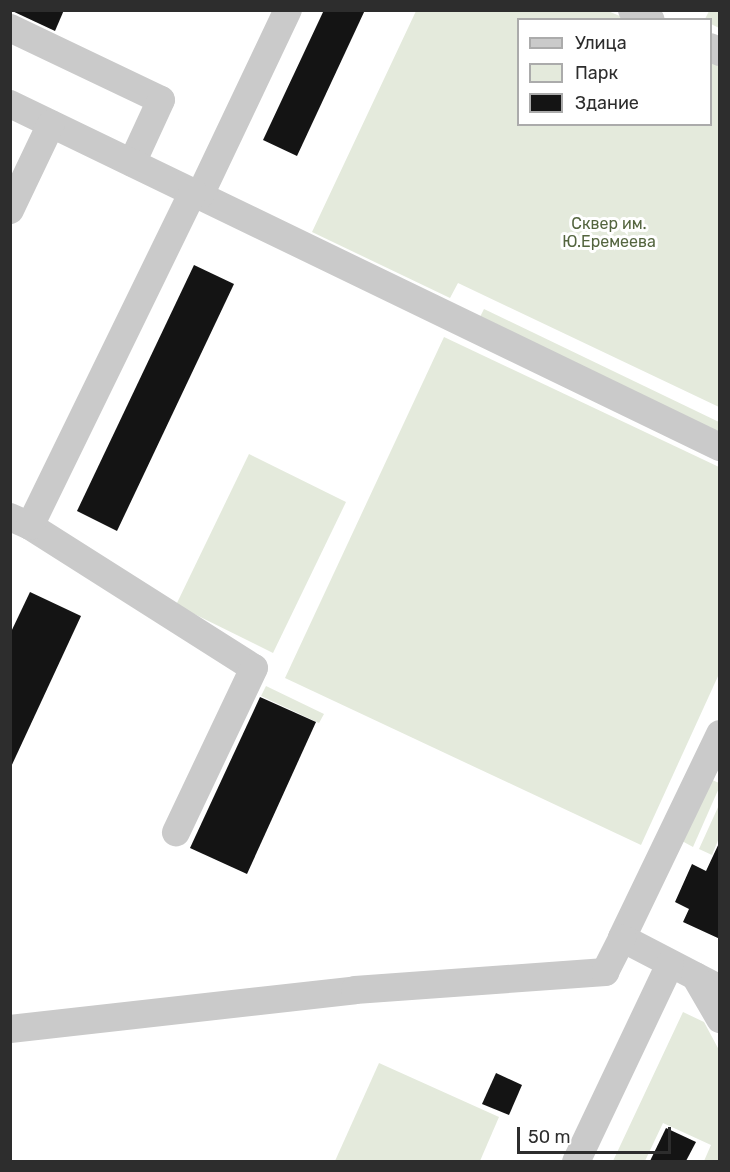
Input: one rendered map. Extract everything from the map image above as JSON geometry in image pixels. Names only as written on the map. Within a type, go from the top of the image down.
[{"type":"lane","points":[[176,832],[254,668],[20,522],[196,194],[288,10]]},
{"type":"lane","points":[[632,10],[647,18]]},
{"type":"lane","points":[[10,28],[161,100],[132,163]]},
{"type":"lane","points":[[10,104],[720,447]]},
{"type":"lane","points":[[10,210],[51,124]]},
{"type":"lane","points":[[10,1029],[355,990],[605,972],[720,734]]},
{"type":"lane","points":[[622,938],[720,989]]},
{"type":"lane","points":[[683,970],[720,1019]]},
{"type":"lane","points":[[576,1161],[683,970]]},
{"type":"green space","name":"Сквер им. Ю.Еремеева","points":[[416,11],[608,11],[625,18],[517,18],[517,126],[712,126],[712,60],[719,64],[719,407],[458,283],[450,298],[312,232]]},
{"type":"green space","points":[[709,11],[719,11],[719,28],[712,24],[712,18],[706,18]]},
{"type":"green space","points":[[484,309],[719,422],[719,434],[479,319]]},
{"type":"green space","points":[[444,337],[719,467],[719,674],[641,845],[285,678]]},
{"type":"green space","points":[[249,454],[346,502],[273,653],[176,605]]},
{"type":"green space","points":[[266,686],[324,714],[319,723],[261,696]]},
{"type":"green space","points":[[710,779],[719,783],[719,788],[693,847],[682,841]]},
{"type":"green space","points":[[719,805],[719,838],[712,855],[699,849]]},
{"type":"green space","points":[[683,1012],[704,1022],[719,1050],[719,1161],[704,1161],[711,1145],[663,1123],[645,1161],[613,1161]]},
{"type":"green space","points":[[379,1063],[499,1117],[480,1161],[335,1161]]},
{"type":"building","points":[[10,10],[64,10],[55,31]]},
{"type":"building","points":[[324,10],[365,10],[297,156],[263,140]]},
{"type":"building","points":[[194,265],[234,284],[117,531],[77,511]]},
{"type":"building","points":[[30,592],[81,616],[10,769],[10,634]]},
{"type":"building","points":[[260,697],[316,722],[247,874],[190,848]]},
{"type":"building","points":[[720,841],[720,939],[683,922],[689,909],[675,902],[692,864],[706,871]]},
{"type":"building","points":[[496,1073],[522,1085],[509,1115],[482,1104]]},
{"type":"building","points":[[666,1128],[696,1142],[686,1161],[650,1161]]}]
